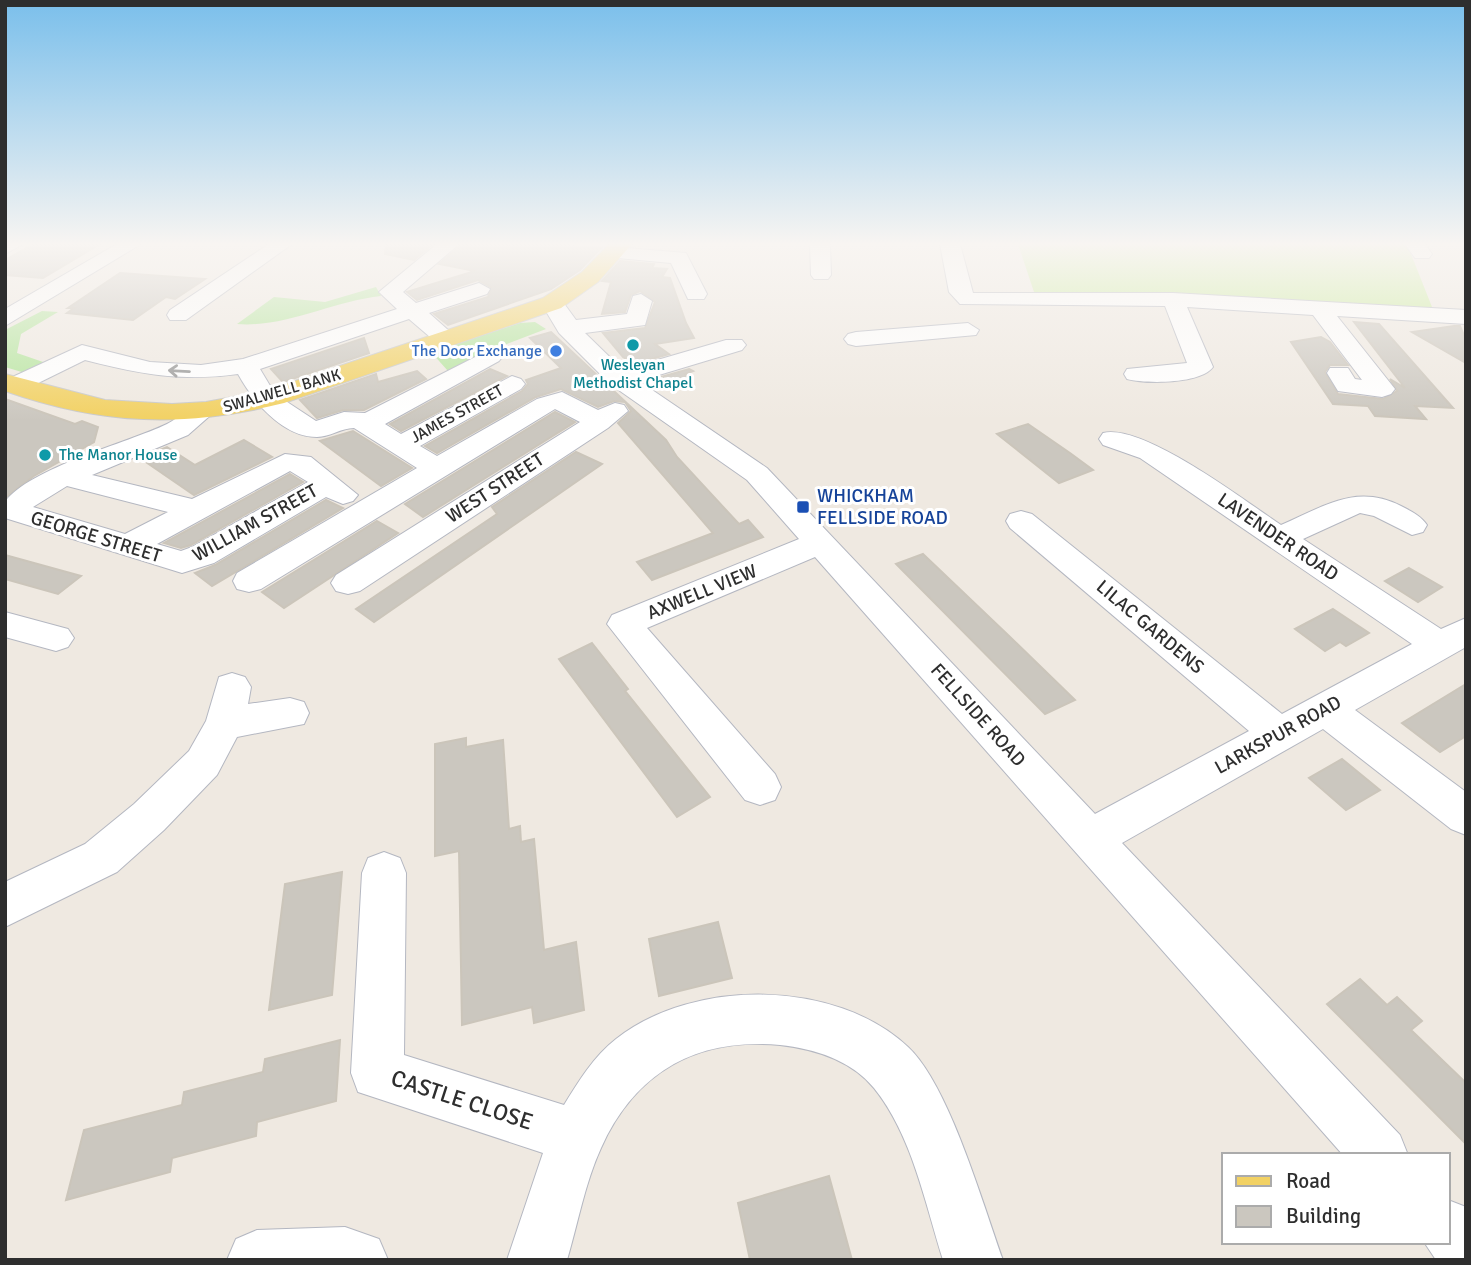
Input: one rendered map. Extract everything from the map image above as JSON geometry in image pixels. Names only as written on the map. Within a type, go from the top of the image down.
[{"type":"main road","name":"SWALWELL BANK","points":[[9,384],[60,400],[130,413],[200,413],[265,399],[445,338],[560,315],[564,303]]},
{"type":"street","points":[[5,319],[32,303]]},
{"type":"street","points":[[178,314],[194,303]]},
{"type":"street","points":[[402,303],[445,338]]},
{"type":"street","points":[[9,384],[82,352],[150,369],[201,372],[246,366],[438,303]]},
{"type":"street","points":[[560,315],[637,320],[641,303]]},
{"type":"street","points":[[856,339],[943,330],[971,338],[968,303]]},
{"type":"street","points":[[1136,374],[1177,374],[1201,367],[1174,303]]},
{"type":"street","points":[[1223,303],[1466,317]]},
{"type":"street","points":[[1320,309],[1382,389],[1348,386],[1339,373]]},
{"type":"street","name":"FELLSIDE ROAD","points":[[560,315],[631,386],[757,474],[1378,1153]]},
{"type":"street","points":[[889,337],[905,358]]},
{"type":"street","name":"WEST STREET","points":[[348,583],[598,422],[631,386],[734,345]]},
{"type":"street","points":[[367,423],[491,356]]},
{"type":"street","points":[[246,366],[265,399],[310,428],[352,419],[367,423],[438,469]]},
{"type":"street","name":"JAMES STREET","points":[[402,445],[512,384]]},
{"type":"street","points":[[249,581],[554,401],[570,403],[598,422]]},
{"type":"street","name":"GEORGE STREET","points":[[182,562],[14,511],[19,502],[66,477],[180,429],[200,413]]},
{"type":"street","name":"LAVENDER ROAD","points":[[1113,439],[1150,452],[1279,538],[1452,638]]},
{"type":"street","points":[[126,547],[285,462],[301,463],[366,512]]},
{"type":"street","points":[[66,477],[196,510]]},
{"type":"street","name":"WILLIAM STREET","points":[[182,562],[203,555],[327,484]]},
{"type":"street","points":[[1279,538],[1355,505],[1367,503],[1380,506],[1412,525]]},
{"type":"street","name":"LILAC GARDENS","points":[[1021,521],[1279,734]]},
{"type":"street","name":"AXWELL VIEW","points":[[760,787],[624,624],[821,542]]},
{"type":"street","points":[[5,624],[57,638]]},
{"type":"street","name":"LARKSPUR ROAD","points":[[1091,838],[1452,638]]},
{"type":"street","points":[[5,905],[101,858],[149,817],[203,763],[228,705],[290,713]]},
{"type":"street","points":[[1325,709],[1466,816]]},
{"type":"street","name":"CASTLE CLOSE","points":[[384,873],[377,1073],[577,1137]]},
{"type":"street","points":[[537,1260],[577,1137],[605,1091],[636,1055],[674,1036],[715,1023],[760,1017],[803,1021],[833,1032],[890,1066],[913,1096],[973,1260]]},
{"type":"street","points":[[1450,1231],[1466,1248]]},
{"type":"street","points":[[257,1260],[345,1256],[358,1260]]},
{"type":"green space","points":[[266,303],[345,303],[273,322],[237,324]]},
{"type":"green space","points":[[1309,303],[1430,303],[1434,312]]},
{"type":"green space","points":[[42,311],[58,312],[21,334],[17,353],[46,363],[25,373],[5,367],[5,330]]},
{"type":"green space","points":[[535,322],[546,329],[486,352],[448,371],[431,352],[520,323]]},
{"type":"building","points":[[75,303],[157,303],[133,320],[67,313],[74,308],[68,308]]},
{"type":"building","points":[[469,303],[511,303],[448,325],[434,314]]},
{"type":"building","points":[[605,303],[628,303],[625,312],[602,314]]},
{"type":"building","points":[[655,303],[679,303],[694,338],[655,344],[669,354],[634,364],[623,357],[603,333],[645,328]]},
{"type":"building","points":[[1354,322],[1379,324],[1453,408],[1415,406],[1426,419],[1375,416],[1368,406],[1333,404],[1291,342],[1321,337],[1330,342],[1348,365],[1330,365],[1325,372],[1338,394],[1383,399],[1397,391],[1390,379],[1405,388]]},
{"type":"building","points":[[1460,326],[1466,340],[1466,363],[1412,332]]},
{"type":"building","points":[[551,332],[666,440],[677,457],[739,524],[748,520],[763,537],[652,580],[637,562],[713,533],[618,423],[631,411],[625,402],[614,401],[598,407],[561,389],[536,397],[437,453],[425,446],[522,391],[528,384],[526,380],[561,368],[530,338]]},
{"type":"building","points":[[364,338],[369,353],[283,382],[271,369]]},
{"type":"building","points":[[490,369],[507,376],[401,431],[390,424]]},
{"type":"building","points":[[689,369],[693,371],[685,374],[692,379],[666,389],[654,379]]},
{"type":"building","points":[[417,371],[426,379],[364,410],[343,410],[317,418],[300,400],[376,374],[378,382]]},
{"type":"building","name":"The Manor House","points":[[5,399],[75,424],[82,421],[98,427],[94,442],[34,476],[5,498]]},
{"type":"building","points":[[555,412],[575,422],[423,517],[405,504]]},
{"type":"building","points":[[1028,424],[1093,470],[1059,483],[997,434]]},
{"type":"building","points":[[353,431],[412,468],[381,486],[320,441]]},
{"type":"building","points":[[244,440],[272,457],[194,495],[140,458],[167,447],[195,465]]},
{"type":"building","points":[[576,452],[602,464],[374,622],[356,609],[497,514],[492,507]]},
{"type":"building","points":[[290,474],[303,482],[191,545],[181,548],[164,543]]},
{"type":"building","points":[[326,500],[343,508],[212,586],[195,573],[215,565]]},
{"type":"building","points":[[377,521],[398,533],[284,608],[262,592]]},
{"type":"building","points":[[923,554],[1075,700],[1045,714],[896,564]]},
{"type":"building","points":[[5,555],[81,576],[58,594],[5,579]]},
{"type":"building","points":[[1409,568],[1442,587],[1418,602],[1385,581]]},
{"type":"building","points":[[1333,609],[1369,633],[1346,646],[1340,642],[1325,651],[1295,629]]},
{"type":"building","points":[[592,643],[628,689],[625,691],[710,797],[677,817],[559,659]]},
{"type":"building","points":[[1466,684],[1466,736],[1440,752],[1402,723]]},
{"type":"building","points":[[466,738],[466,747],[503,740],[509,829],[520,826],[521,842],[534,839],[544,950],[576,942],[584,1010],[534,1023],[532,1007],[462,1025],[459,851],[435,856],[435,744]]},
{"type":"building","points":[[1342,759],[1380,790],[1346,810],[1309,778]]},
{"type":"building","points":[[342,872],[332,995],[269,1010],[285,884]]},
{"type":"building","points":[[718,922],[732,978],[659,996],[649,939]]},
{"type":"building","points":[[1360,979],[1387,1005],[1397,997],[1422,1021],[1411,1030],[1466,1083],[1466,1144],[1327,1004]]},
{"type":"building","points":[[340,1040],[336,1101],[257,1122],[256,1136],[172,1158],[170,1172],[66,1200],[84,1130],[182,1105],[184,1092],[263,1072],[265,1059]]},
{"type":"building","points":[[829,1176],[852,1260],[750,1260],[738,1203]]},
{"type":"place","name":"Wesleyan Methodist Chapel","points":[[633,345]]},
{"type":"place","name":"The Door Exchange","points":[[556,351]]},
{"type":"place","name":"The Manor House","points":[[45,455]]},
{"type":"place","name":"WHICKHAM FELLSIDE ROAD","points":[[803,507]]}]
